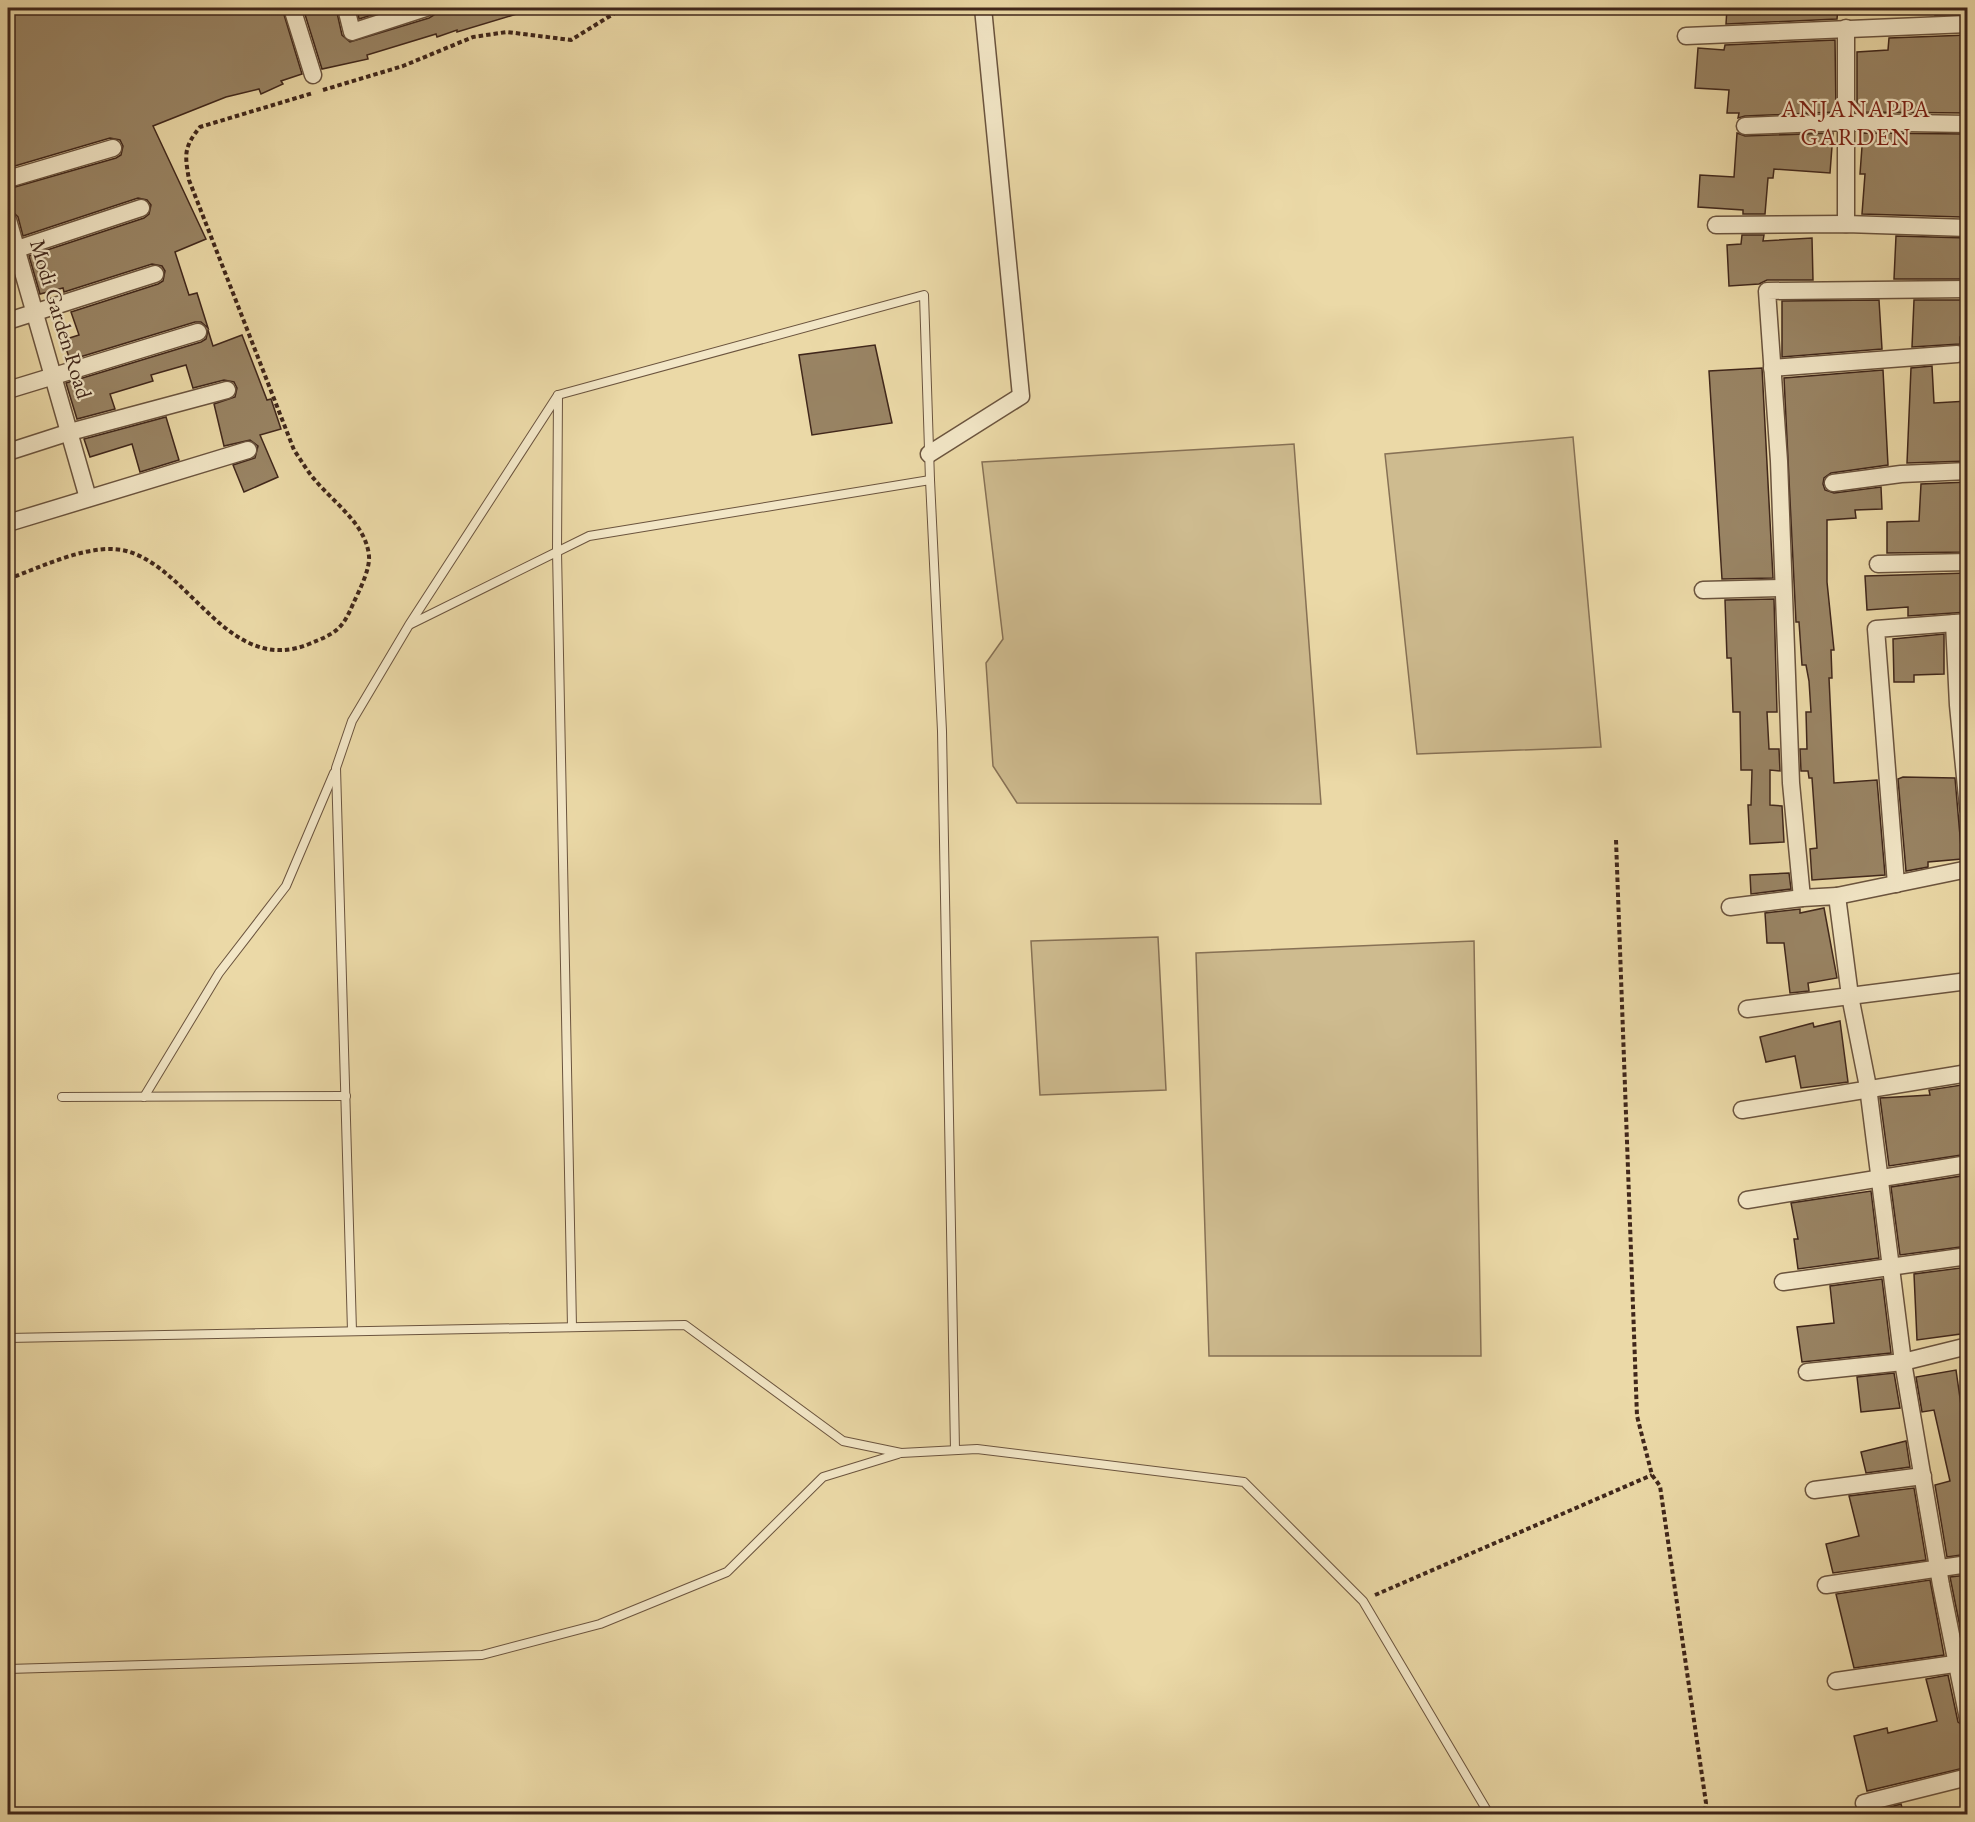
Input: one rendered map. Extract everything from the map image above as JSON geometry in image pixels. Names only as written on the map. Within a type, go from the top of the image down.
[{"type":"street","points":[[292,8],[313,75]]},
{"type":"street","points":[[346,8],[352,32],[426,8]]},
{"type":"street","points":[[929,454],[1021,396],[983,8]]},
{"type":"street","points":[[1686,36],[1968,24]]},
{"type":"street","points":[[1846,28],[1846,224]]},
{"type":"street","points":[[1745,126],[1847,122],[1968,124]]},
{"type":"street","points":[[8,179],[113,148]]},
{"type":"street","points":[[12,250],[141,208]]},
{"type":"street","name":"Modi Garden Road","points":[[8,220],[12,250],[35,312],[88,498]]},
{"type":"street","points":[[1716,225],[1846,224],[1968,228]]},
{"type":"street","points":[[8,321],[155,274]]},
{"type":"street","points":[[1802,898],[1791,783],[1779,461],[1767,291],[1968,289]]},
{"type":"street","points":[[8,390],[198,332]]},
{"type":"street","points":[[1772,368],[1957,354]]},
{"type":"street","points":[[8,452],[70,432],[227,390]]},
{"type":"street","points":[[8,523],[249,450]]},
{"type":"street","points":[[1833,483],[1901,474],[1968,471]]},
{"type":"street","points":[[1878,564],[1968,562]]},
{"type":"street","points":[[1703,590],[1782,588]]},
{"type":"street","points":[[1896,884],[1875,629],[1961,623],[1968,808]]},
{"type":"street","points":[[1730,907],[1837,896],[1968,869]]},
{"type":"street","points":[[1837,896],[1850,996],[1868,1087],[1903,1362],[1939,1569],[1962,1663],[1968,1719]]},
{"type":"street","points":[[1747,1009],[1968,981]]},
{"type":"street","points":[[1742,1110],[1868,1087],[1968,1073]]},
{"type":"street","points":[[1747,1200],[1968,1164]]},
{"type":"street","points":[[1783,1282],[1968,1256]]},
{"type":"street","points":[[1807,1372],[1903,1362],[1968,1346]]},
{"type":"street","points":[[1814,1490],[1923,1476]]},
{"type":"street","points":[[1826,1585],[1968,1564]]},
{"type":"street","points":[[1836,1681],[1962,1663]]},
{"type":"street","points":[[1864,1803],[1968,1777]]},
{"type":"lane","points":[[144,1097],[219,973],[286,886],[336,768],[352,721],[409,625],[558,394],[924,295],[942,731],[955,1450]]},
{"type":"lane","points":[[558,394],[557,551],[572,1327]]},
{"type":"lane","points":[[409,625],[589,536],[930,480]]},
{"type":"lane","points":[[336,768],[352,1331]]},
{"type":"lane","points":[[62,1097],[346,1096]]},
{"type":"lane","points":[[8,1338],[685,1325],[843,1440],[901,1453]]},
{"type":"lane","points":[[8,1669],[482,1655],[600,1624],[727,1572],[823,1477],[901,1453],[976,1449],[1244,1482],[1363,1601],[1489,1815]]},
{"type":"path","points":[[8,579],[103,548],[130,552],[162,572],[221,626],[257,647],[292,651],[323,639],[344,626],[369,557],[358,526],[315,479],[294,450],[189,180],[185,154],[189,142],[200,127],[403,66],[473,37],[507,32],[571,40],[623,8]]},
{"type":"path","points":[[1616,840],[1637,1416],[1652,1474],[1660,1486],[1706,1803],[1704,1815]]},
{"type":"path","points":[[1363,1601],[1652,1474]]},
{"type":"shaded area","points":[[1573,437],[1601,747],[1417,754],[1385,454]]},
{"type":"shaded area","points":[[1294,444],[1321,804],[1017,803],[993,766],[986,663],[1003,639],[982,462]]},
{"type":"shaded area","points":[[1158,937],[1166,1090],[1040,1095],[1031,941]]},
{"type":"shaded area","points":[[1474,941],[1481,1356],[1209,1356],[1196,953]]},
{"type":"building","points":[[8,8],[233,8],[234,13],[255,8],[282,8],[302,74],[281,81],[283,84],[261,94],[259,89],[226,97],[153,126],[206,239],[175,252],[189,295],[197,293],[208,328],[201,322],[195,322],[70,360],[63,340],[79,335],[71,312],[158,284],[163,281],[165,271],[162,266],[152,264],[64,292],[63,288],[40,294],[29,256],[144,218],[149,214],[151,205],[147,200],[138,198],[23,236],[18,217],[12,211],[8,189],[116,158],[121,155],[123,146],[120,140],[110,138],[8,168]]},
{"type":"building","points":[[303,8],[336,8],[342,35],[350,42],[429,18],[434,15],[436,8],[520,8],[520,13],[437,37],[436,34],[367,55],[368,59],[322,69]]},
{"type":"building","points":[[357,8],[394,8],[359,19]]},
{"type":"building","points":[[1727,8],[1838,8],[1837,19],[1726,24]]},
{"type":"building","points":[[1935,8],[1968,8],[1968,14],[1935,15]]},
{"type":"building","points":[[1968,35],[1968,113],[1857,112],[1857,52],[1888,50],[1889,38]]},
{"type":"building","points":[[1835,40],[1836,112],[1738,118],[1739,113],[1727,113],[1729,90],[1695,88],[1698,48],[1724,50],[1725,45]]},
{"type":"building","points":[[1737,133],[1745,136],[1833,133],[1830,173],[1774,169],[1773,178],[1768,178],[1765,214],[1743,214],[1743,210],[1698,207],[1700,175],[1734,177]]},
{"type":"building","points":[[1863,133],[1968,134],[1968,178],[1964,178],[1961,217],[1862,214],[1865,174],[1860,174]]},
{"type":"building","points":[[1742,235],[1764,235],[1763,241],[1812,238],[1813,280],[1767,280],[1759,284],[1729,286],[1727,245],[1741,244]]},
{"type":"building","points":[[1896,236],[1968,238],[1968,279],[1894,279]]},
{"type":"building","points":[[1879,300],[1882,349],[1782,357],[1782,301]]},
{"type":"building","points":[[1914,300],[1968,300],[1968,337],[1960,337],[1960,344],[1912,347]]},
{"type":"building","points":[[208,330],[213,346],[242,335],[267,400],[271,399],[281,429],[260,435],[278,477],[244,492],[233,465],[255,458],[258,446],[250,440],[224,446],[214,404],[235,397],[237,388],[234,382],[224,380],[193,388],[186,365],[151,375],[153,381],[110,394],[115,409],[77,419],[66,383],[201,342],[206,339]]},
{"type":"building","points":[[875,345],[892,423],[812,435],[799,355]]},
{"type":"building","points":[[1932,366],[1934,403],[1968,401],[1968,461],[1907,463],[1911,368]]},
{"type":"building","points":[[1762,368],[1773,578],[1722,579],[1709,371]]},
{"type":"building","points":[[1883,370],[1888,465],[1831,473],[1824,478],[1823,484],[1825,490],[1834,493],[1881,487],[1882,509],[1855,510],[1856,518],[1827,520],[1827,582],[1834,650],[1831,650],[1832,678],[1829,678],[1834,783],[1877,780],[1885,875],[1812,880],[1810,849],[1817,848],[1812,778],[1809,778],[1808,771],[1801,771],[1800,749],[1807,749],[1806,712],[1811,712],[1809,681],[1806,665],[1802,665],[1799,622],[1796,622],[1784,378]]},
{"type":"building","points":[[166,417],[179,460],[140,472],[132,444],[90,457],[84,439]]},
{"type":"building","points":[[1968,482],[1968,552],[1887,553],[1887,522],[1919,521],[1921,484]]},
{"type":"building","points":[[1968,573],[1968,612],[1908,616],[1908,607],[1867,610],[1865,576]]},
{"type":"building","points":[[1774,599],[1777,712],[1767,712],[1769,749],[1779,749],[1780,771],[1770,770],[1770,805],[1782,806],[1784,842],[1750,844],[1748,805],[1751,805],[1752,770],[1741,770],[1740,712],[1733,712],[1731,658],[1727,658],[1725,600]]},
{"type":"building","points":[[1944,634],[1944,674],[1914,675],[1914,682],[1894,682],[1893,639]]},
{"type":"building","points":[[1903,777],[1955,778],[1962,859],[1928,862],[1928,867],[1906,871],[1898,779]]},
{"type":"building","points":[[1789,873],[1791,889],[1751,894],[1750,875]]},
{"type":"building","points":[[1824,908],[1837,978],[1808,983],[1809,991],[1790,993],[1784,943],[1767,943],[1765,913],[1800,909],[1800,913]]},
{"type":"building","points":[[1840,1021],[1848,1082],[1801,1088],[1795,1056],[1766,1062],[1760,1037],[1813,1023],[1814,1027]]},
{"type":"building","points":[[1968,1084],[1968,1154],[1889,1166],[1880,1098],[1930,1095],[1929,1090]]},
{"type":"building","points":[[1968,1175],[1968,1246],[1900,1255],[1891,1187]]},
{"type":"building","points":[[1871,1191],[1879,1258],[1798,1269],[1794,1239],[1798,1239],[1791,1203]]},
{"type":"building","points":[[1968,1267],[1968,1333],[1917,1340],[1914,1274]]},
{"type":"building","points":[[1882,1279],[1891,1353],[1802,1362],[1797,1327],[1834,1323],[1830,1286]]},
{"type":"building","points":[[1956,1370],[1962,1412],[1968,1411],[1968,1554],[1947,1557],[1935,1485],[1950,1481],[1934,1410],[1922,1412],[1916,1377]]},
{"type":"building","points":[[1894,1373],[1900,1408],[1861,1412],[1857,1377]]},
{"type":"building","points":[[1906,1441],[1910,1467],[1866,1473],[1861,1452]]},
{"type":"building","points":[[1914,1488],[1926,1560],[1833,1573],[1826,1544],[1859,1536],[1849,1496]]},
{"type":"building","points":[[1968,1575],[1968,1652],[1965,1652],[1950,1577]]},
{"type":"building","points":[[1930,1580],[1944,1655],[1854,1668],[1836,1594]]},
{"type":"building","points":[[1948,1675],[1958,1722],[1968,1729],[1968,1767],[1867,1791],[1854,1736],[1887,1728],[1888,1733],[1937,1721],[1926,1679]]},
{"type":"building","points":[[1901,1804],[1904,1815],[1872,1815],[1872,1812]]},
{"type":"district","name":"ANJANAPPA GARDEN","points":[[1856,122]]}]
